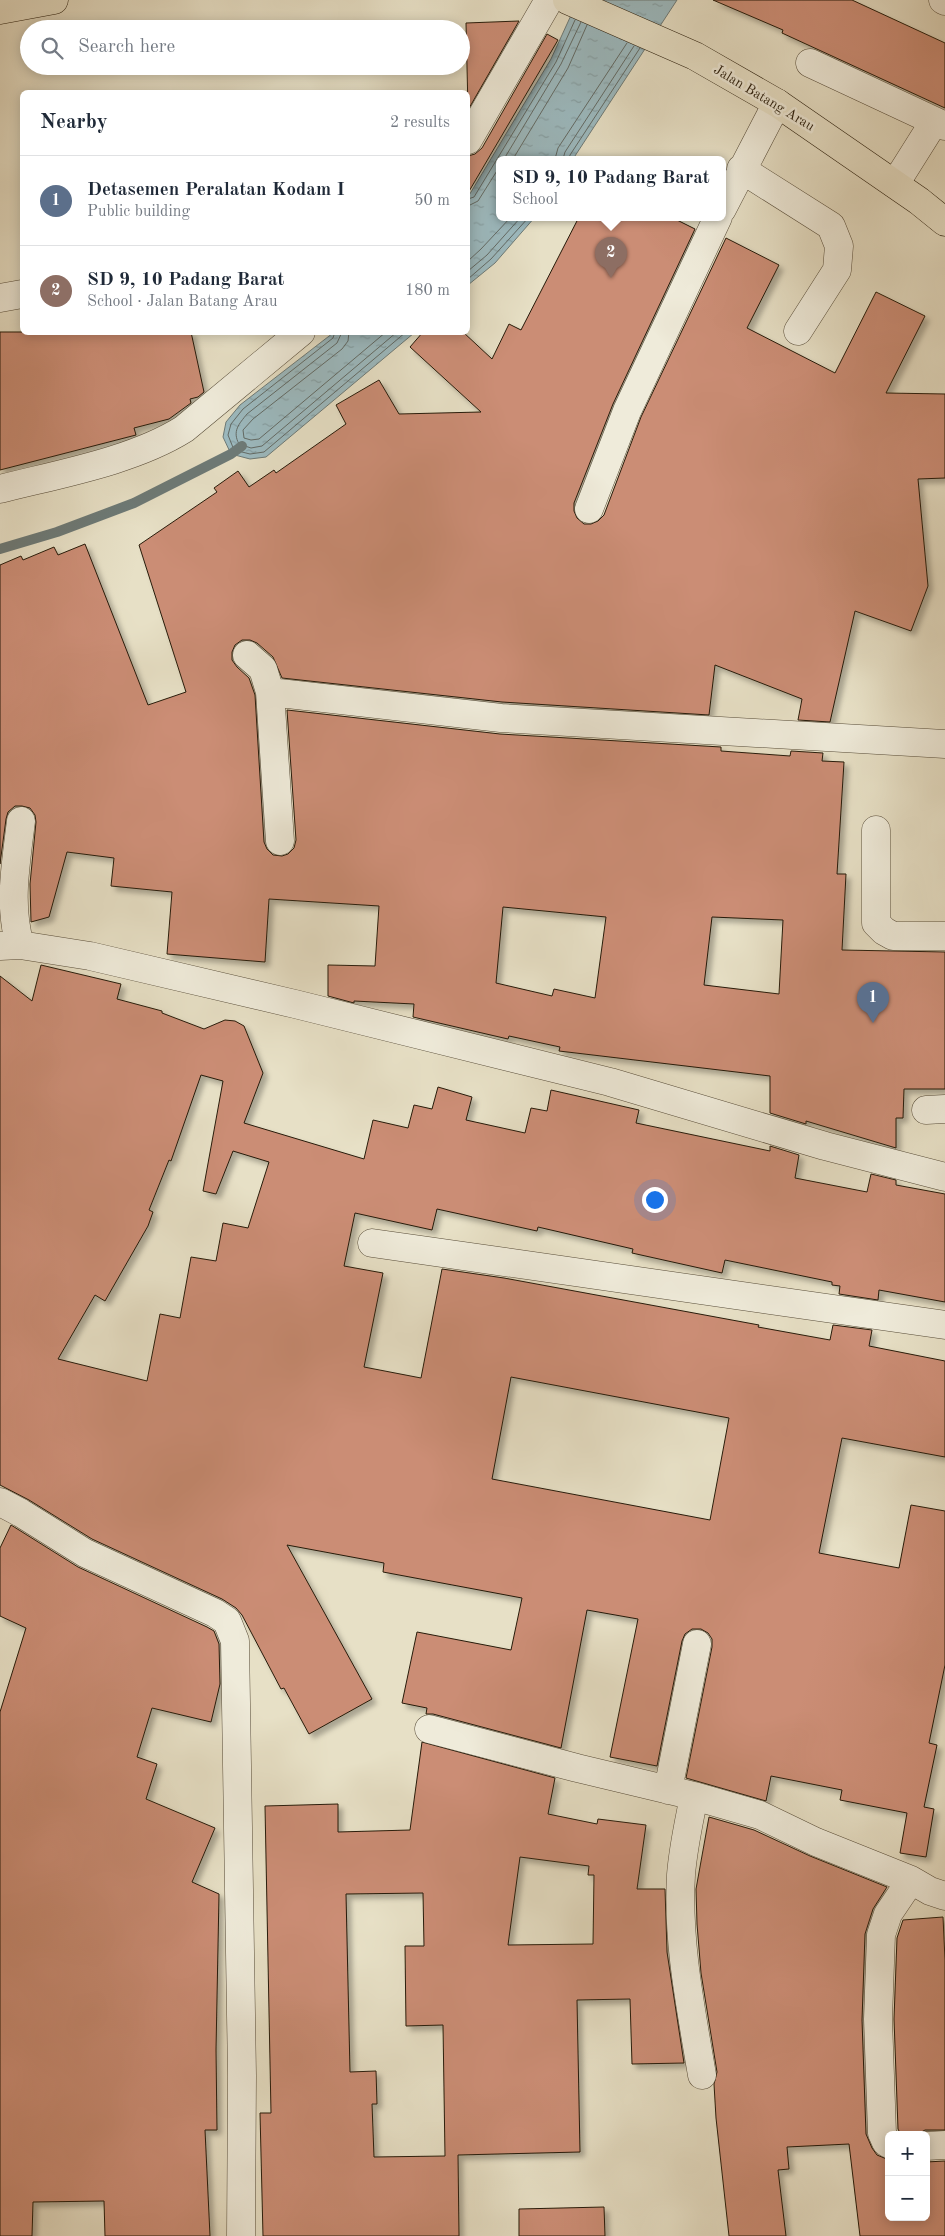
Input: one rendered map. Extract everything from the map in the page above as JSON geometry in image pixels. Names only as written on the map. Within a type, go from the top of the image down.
[{"type":"main road","points":[[0,10],[54,0]]},
{"type":"main road","name":"Jalan Batang Arau","points":[[567,0],[695,56],[777,103],[895,184],[945,222]]},
{"type":"street","points":[[470,137],[549,0]]},
{"type":"street","points":[[810,63],[940,124],[895,184]]},
{"type":"street","points":[[726,200],[777,103]]},
{"type":"street","points":[[741,169],[831,226],[839,246],[837,270],[798,331]]},
{"type":"street","points":[[589,510],[627,411],[716,221]]},
{"type":"street","points":[[0,298],[20,294]]},
{"type":"street","points":[[0,489],[136,453],[163,442],[184,429],[297,335]]},
{"type":"street","points":[[247,655],[263,669],[270,692],[280,840]]},
{"type":"street","points":[[270,692],[501,718],[945,744]]},
{"type":"street","points":[[21,821],[13,907],[16,930],[10,946],[99,958],[601,1080],[825,1146],[945,1177]]},
{"type":"street","points":[[876,830],[876,923],[893,936],[945,936]]},
{"type":"street","points":[[372,1243],[945,1325]]},
{"type":"street","points":[[0,1502],[85,1553],[215,1613],[227,1621],[235,1641],[242,2076],[241,2236]]},
{"type":"street","points":[[697,1644],[681,1793],[681,1903],[684,1961],[702,2075]]},
{"type":"street","points":[[429,1729],[760,1815],[816,1842],[911,1880],[930,1892],[945,1896]]},
{"type":"street","points":[[885,2140],[882,2133],[878,2019],[881,1935],[888,1914],[911,1880]]},
{"type":"street","points":[[930,2146],[945,2145]]},
{"type":"water","points":[[578,0],[677,0],[575,156],[496,156],[496,221],[532,221],[495,263],[470,283],[470,194],[551,59]]},
{"type":"water","points":[[330,335],[412,335],[266,457],[250,459],[231,454],[223,437],[226,422],[240,405]]},
{"type":"building","points":[[713,0],[852,0],[945,43],[945,108],[782,33],[783,30]]},
{"type":"building","points":[[519,21],[470,107],[467,75],[470,75],[470,23]]},
{"type":"building","points":[[547,34],[558,40],[470,190],[470,155],[482,148]]},
{"type":"building","points":[[577,221],[679,221],[695,229],[613,404],[574,503],[574,511],[577,518],[584,524],[591,524],[598,521],[604,515],[641,417],[726,238],[779,265],[747,328],[835,373],[876,292],[925,316],[886,393],[945,394],[945,478],[918,479],[928,586],[911,631],[855,611],[830,722],[798,720],[802,699],[715,665],[709,715],[502,702],[282,678],[273,657],[257,643],[250,640],[242,640],[235,645],[232,652],[232,660],[249,678],[255,695],[264,842],[267,849],[273,855],[282,856],[288,854],[294,848],[296,840],[287,710],[500,734],[721,747],[721,751],[790,756],[791,751],[823,753],[822,761],[844,762],[837,874],[846,874],[842,950],[945,952],[945,1089],[904,1089],[903,1118],[896,1118],[896,1148],[806,1121],[806,1124],[770,1113],[770,1076],[559,1051],[560,1047],[509,1036],[508,1039],[413,1017],[414,1004],[354,1001],[354,1003],[328,996],[328,965],[375,966],[379,906],[269,899],[265,962],[167,954],[172,892],[111,886],[114,858],[67,852],[49,917],[31,922],[30,884],[36,822],[35,815],[30,808],[15,806],[8,812],[0,864],[0,565],[21,556],[23,560],[54,547],[58,555],[85,544],[148,705],[186,692],[139,545],[217,492],[214,488],[238,471],[249,487],[274,470],[276,473],[346,424],[336,405],[379,380],[399,414],[481,412],[410,347],[420,335],[466,335],[492,359],[509,324],[521,330]],"holes":[[[503,907],[606,917],[595,998],[554,989],[552,996],[496,983]],[[712,917],[783,920],[779,994],[704,985]]]},
{"type":"building","points":[[0,332],[20,332],[20,335],[192,335],[204,392],[198,397],[190,399],[191,403],[169,419],[134,428],[136,435],[0,470]]},
{"type":"building","points":[[41,965],[121,984],[117,999],[162,1011],[162,1013],[204,1029],[225,1020],[235,1021],[244,1026],[263,1073],[244,1123],[364,1159],[373,1120],[408,1128],[414,1105],[432,1109],[438,1087],[472,1097],[466,1120],[525,1133],[531,1108],[547,1111],[551,1090],[639,1110],[636,1123],[770,1151],[770,1146],[799,1155],[795,1178],[867,1192],[871,1174],[896,1180],[896,1185],[945,1194],[945,1302],[879,1290],[878,1300],[839,1294],[840,1286],[832,1285],[832,1282],[725,1260],[722,1273],[632,1253],[633,1249],[538,1227],[537,1231],[437,1209],[432,1230],[355,1213],[344,1266],[383,1273],[364,1367],[421,1378],[442,1269],[504,1278],[830,1340],[833,1325],[872,1330],[869,1346],[945,1361],[945,1457],[842,1438],[819,1553],[899,1568],[911,1505],[945,1511],[945,1665],[929,1743],[937,1745],[924,1807],[934,1809],[926,1857],[900,1853],[907,1813],[840,1800],[842,1790],[771,1776],[766,1801],[686,1778],[712,1647],[712,1639],[708,1633],[701,1629],[692,1629],[685,1634],[682,1641],[657,1766],[610,1757],[638,1619],[587,1610],[561,1748],[433,1714],[426,1714],[427,1708],[402,1703],[417,1632],[511,1650],[522,1598],[383,1572],[384,1563],[287,1545],[372,1699],[309,1734],[284,1688],[281,1689],[242,1615],[236,1608],[222,1599],[92,1539],[29,1500],[0,1485],[0,976],[32,1001]],"holes":[[[201,1075],[223,1081],[203,1191],[216,1194],[233,1151],[269,1162],[248,1228],[223,1223],[216,1261],[191,1257],[180,1318],[160,1314],[147,1381],[58,1359],[95,1295],[105,1301],[148,1226],[153,1212],[149,1210],[169,1160],[171,1161]],[[511,1377],[729,1418],[710,1520],[492,1479]]]},
{"type":"building","points":[[11,1525],[78,1567],[214,1631],[219,1644],[220,1684],[211,1722],[152,1708],[137,1757],[157,1764],[146,1799],[215,1828],[192,1882],[219,1894],[216,2050],[217,2130],[205,2130],[210,2236],[105,2236],[104,2201],[33,2202],[32,2236],[0,2236],[0,1712],[26,1628],[0,1616],[0,1548]]},
{"type":"building","points":[[422,1742],[555,1778],[548,1814],[597,1824],[598,1819],[646,1825],[637,1889],[665,1889],[667,1952],[684,2063],[632,2064],[630,1999],[577,2000],[580,2152],[458,2155],[459,2236],[263,2236],[260,2113],[271,2113],[265,1806],[338,1804],[338,1832],[410,1830]],"holes":[[[520,1857],[589,1866],[588,1875],[594,1875],[593,1944],[508,1945]],[[423,1893],[424,1946],[405,1946],[406,2026],[443,2025],[445,2156],[374,2157],[372,2104],[377,2104],[376,2071],[350,2072],[346,1894]]]},
{"type":"building","points":[[709,1817],[754,1830],[810,1856],[887,1887],[873,1909],[865,1934],[862,2020],[866,2134],[877,2155],[885,2158],[885,2221],[930,2221],[930,2162],[945,2161],[945,2236],[860,2236],[849,2144],[787,2147],[789,2169],[778,2170],[786,2236],[729,2236],[716,2118],[714,2084],[717,2072],[701,1973],[696,1889]]},
{"type":"building","points":[[943,1917],[945,1960],[945,2130],[899,2131],[898,2129],[894,2019],[897,1938],[903,1920]]},
{"type":"building","points":[[604,2207],[605,2236],[519,2236],[519,2209]]},
{"type":"waterway","points":[[0,549],[57,532],[134,503],[231,454],[242,446]]},
{"type":"place","name":"SD 9, 10 Padang Barat","points":[[611,278]]},
{"type":"place","name":"Detasemen Peralatan Kodam I","points":[[873,1023]]}]
